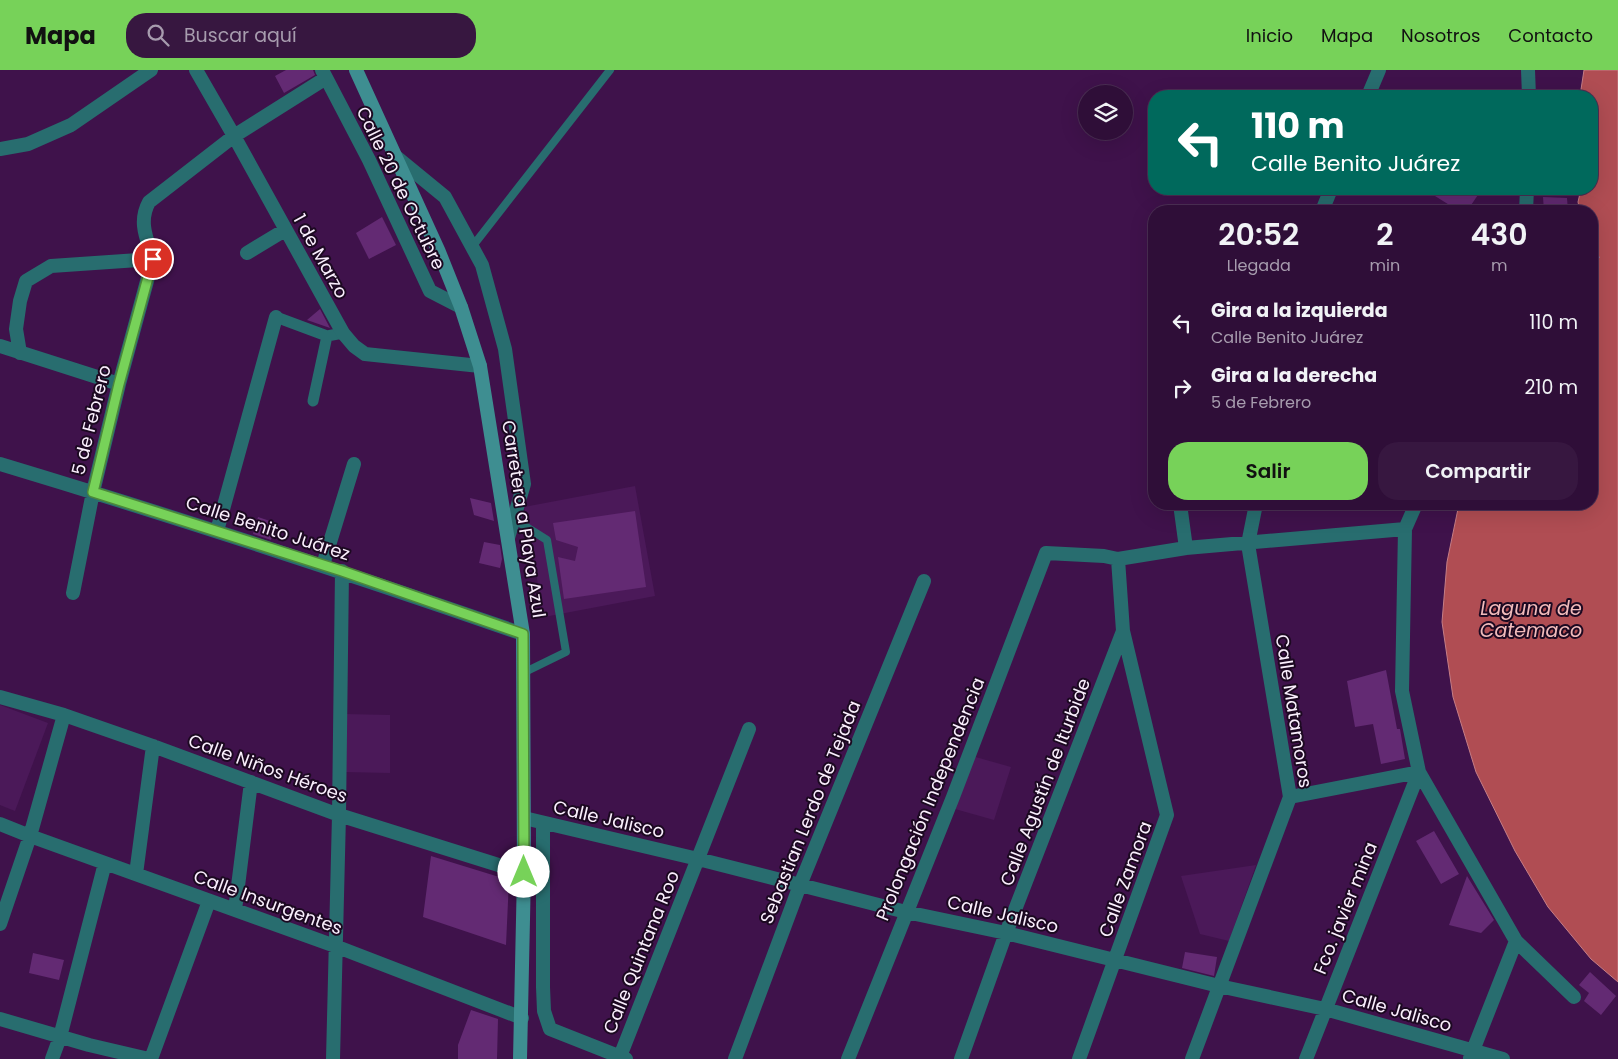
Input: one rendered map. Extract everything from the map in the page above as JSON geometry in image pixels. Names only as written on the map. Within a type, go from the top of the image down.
[{"type":"main road","name":"Carretera a Playa Azul","points":[[356,70],[439,252],[461,307],[480,366],[509,517],[508,538],[523,634],[524,872],[520,1059]]},
{"type":"street","points":[[0,149],[28,144],[72,125],[152,70]]},
{"type":"street","name":"1 de Marzo","points":[[196,70],[343,333],[354,346],[365,354],[480,366]]},
{"type":"street","points":[[1370,90],[1378,70]]},
{"type":"street","points":[[1528,70],[1529,90]]},
{"type":"street","points":[[20,353],[16,329],[20,301],[26,282],[51,266],[153,259],[143,226],[143,212],[149,202],[234,136],[324,74]]},
{"type":"street","name":"Calle 20 de Octubre","points":[[324,74],[369,160],[430,292],[461,307]]},
{"type":"street","points":[[395,156],[445,197],[482,264],[506,349],[524,484],[509,517]]},
{"type":"street","points":[[247,253],[285,230]]},
{"type":"street","name":"5 de Febrero","points":[[73,593],[93,492],[119,384],[153,259]]},
{"type":"street","points":[[217,531],[276,317],[327,336],[343,333]]},
{"type":"street","points":[[314,401],[327,336]]},
{"type":"street","points":[[0,346],[119,384]]},
{"type":"street","name":"Calle Benito Juárez","points":[[0,464],[342,571],[523,634]]},
{"type":"street","points":[[323,565],[354,464]]},
{"type":"street","points":[[1181,510],[1186,548]]},
{"type":"street","name":"Calle Matamoros","points":[[1192,1059],[1290,797],[1248,544],[1255,510]]},
{"type":"street","points":[[1413,510],[1404,529],[1402,691],[1419,772],[1516,941],[1574,998]]},
{"type":"street","points":[[1118,559],[1186,548],[1404,529]]},
{"type":"street","name":"Prolongación Independencia","points":[[848,1059],[1046,553],[1104,556],[1118,559]]},
{"type":"street","name":"Calle Zamora","points":[[1079,1059],[1167,816],[1123,631],[1118,559]]},
{"type":"street","points":[[333,1059],[342,571]]},
{"type":"street","name":"Sebastian Lerdo de Tejada","points":[[735,1059],[800,885],[924,581]]},
{"type":"street","name":"Calle Agustín de Iturbide","points":[[962,1059],[1006,933],[1123,631]]},
{"type":"street","name":"Calle Niños Héroes","points":[[0,697],[64,715],[339,815],[524,872]]},
{"type":"street","points":[[0,924],[30,836],[64,715]]},
{"type":"street","name":"Calle Quintana Roo","points":[[621,1058],[749,729]]},
{"type":"street","points":[[136,874],[153,746]]},
{"type":"street","points":[[1290,797],[1419,772]]},
{"type":"street","name":"Fco. javier mina","points":[[1306,1059],[1419,772]]},
{"type":"street","points":[[235,910],[250,782]]},
{"type":"street","name":"Calle Jalisco","points":[[524,818],[698,859],[906,912],[1006,933],[1219,986],[1325,1009],[1471,1055],[1504,1059]]},
{"type":"street","points":[[543,822],[544,1011],[550,1029],[621,1058]]},
{"type":"street","name":"Calle Insurgentes","points":[[0,824],[335,946],[522,1018]]},
{"type":"street","points":[[52,1059],[60,1037],[105,863]]},
{"type":"street","points":[[0,1019],[60,1037],[150,1059],[209,901]]},
{"type":"street","points":[[1471,1055],[1516,941]]},
{"type":"lane","points":[[472,247],[610,70]]},
{"type":"lane","points":[[509,517],[547,540],[566,652],[523,673]]},
{"type":"path","points":[[1598,257],[1603,255]]},
{"type":"shaded area","points":[[635,486],[655,596],[544,617],[524,507]]},
{"type":"shaded area","points":[[0,705],[48,723],[15,811],[0,805]]},
{"type":"shaded area","points":[[344,714],[390,715],[390,773],[344,772]]},
{"type":"shaded area","points":[[972,756],[1011,767],[994,820],[955,809]]},
{"type":"shaded area","points":[[1256,865],[1229,941],[1200,934],[1181,876]]},
{"type":"water","name":"Laguna de Catemaco","points":[[1584,70],[1618,70],[1618,982],[1591,959],[1548,907],[1515,851],[1476,772],[1453,697],[1442,622],[1447,562],[1458,510],[1598,510],[1598,205],[1579,205],[1578,202],[1580,195],[1598,195],[1598,90],[1581,90]]},
{"type":"building","points":[[286,70],[313,70],[315,75],[284,93],[275,76]]},
{"type":"building","points":[[1478,195],[1471,205],[1449,205],[1435,196]]},
{"type":"building","points":[[1543,197],[1567,198],[1568,205],[1544,205]]},
{"type":"building","points":[[382,217],[396,245],[369,259],[356,233]]},
{"type":"building","points":[[320,309],[330,328],[307,320]]},
{"type":"building","points":[[470,498],[491,503],[494,521],[474,515]]},
{"type":"building","points":[[635,511],[646,587],[564,599],[558,557],[575,561],[578,547],[556,540],[553,523]]},
{"type":"building","points":[[258,517],[276,523],[271,540],[253,534]]},
{"type":"building","points":[[484,542],[500,545],[502,559],[500,568],[479,563]]},
{"type":"building","points":[[1386,670],[1397,729],[1400,729],[1405,759],[1381,764],[1373,724],[1355,727],[1347,681]]},
{"type":"building","points":[[1434,831],[1459,874],[1441,884],[1416,841]]},
{"type":"building","points":[[431,856],[509,880],[506,945],[423,917]]},
{"type":"building","points":[[1467,876],[1494,920],[1481,933],[1449,925]]},
{"type":"building","points":[[1185,952],[1217,957],[1214,976],[1182,968]]},
{"type":"building","points":[[33,953],[64,960],[59,980],[29,973]]},
{"type":"building","points":[[1590,972],[1616,996],[1601,1015],[1584,1001],[1589,993],[1579,985]]},
{"type":"building","points":[[471,1010],[498,1019],[497,1059],[458,1059],[458,1045]]},
{"type":"route","points":[[153,259],[119,384],[93,492],[342,571],[523,634],[524,872]]}]
